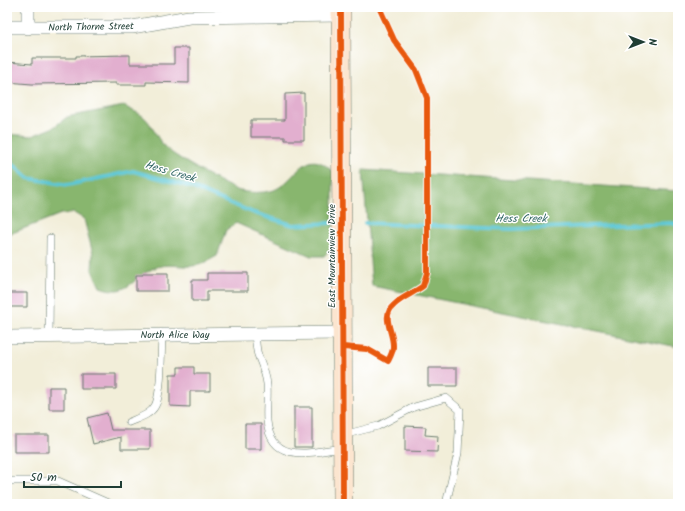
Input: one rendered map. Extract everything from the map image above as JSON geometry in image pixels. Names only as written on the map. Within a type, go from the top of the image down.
[{"type":"main road","name":"East Mountainview Drive","points":[[341,11],[343,504]]},
{"type":"street","points":[[28,7],[28,28]]},
{"type":"street","name":"North Thorne Street","points":[[7,27],[132,27],[189,17],[249,12],[341,11]]},
{"type":"street","name":"North Alice Way","points":[[7,337],[343,333]]},
{"type":"lane","points":[[49,336],[50,238]]},
{"type":"lane","points":[[255,334],[258,354],[266,373],[267,422],[271,438],[280,449],[287,452],[316,452],[343,442],[378,426],[414,407],[446,398],[460,410],[458,453],[446,504]]},
{"type":"lane","points":[[130,422],[146,415],[156,406],[159,389],[162,335]]},
{"type":"lane","points":[[7,481],[58,481],[110,504]]},
{"type":"green space","points":[[124,106],[145,118],[163,145],[179,158],[226,185],[240,191],[271,191],[288,181],[307,163],[315,161],[323,164],[333,172],[333,247],[324,256],[311,256],[236,223],[226,230],[217,256],[203,264],[193,266],[170,265],[158,267],[145,273],[123,289],[109,290],[100,287],[92,270],[93,254],[84,219],[74,213],[61,214],[7,235],[7,134],[32,136],[54,127],[67,117]]},
{"type":"green space","points":[[363,170],[678,191],[678,347],[372,286]]},
{"type":"building","points":[[174,48],[189,48],[189,83],[146,82],[146,85],[116,85],[116,83],[32,84],[7,82],[7,62],[32,64],[32,58],[76,58],[76,56],[130,55],[130,64],[174,64]]},
{"type":"building","points":[[304,93],[304,140],[285,140],[285,137],[251,137],[251,120],[285,120],[285,94]]},
{"type":"building","points":[[143,273],[168,273],[168,291],[136,291],[136,275],[143,275]]},
{"type":"building","points":[[207,273],[248,273],[248,291],[207,291],[207,301],[192,301],[192,280],[207,280]]},
{"type":"building","points":[[9,293],[27,293],[27,307],[9,307]]},
{"type":"building","points":[[178,367],[194,367],[194,374],[210,374],[210,391],[190,391],[190,407],[170,406],[170,374],[178,374]]},
{"type":"building","points":[[428,368],[457,368],[457,386],[428,386]]},
{"type":"building","points":[[81,374],[116,374],[116,389],[81,389]]},
{"type":"building","points":[[49,387],[64,387],[64,409],[49,409]]},
{"type":"building","points":[[294,407],[312,407],[312,447],[294,447]]},
{"type":"building","points":[[107,413],[111,430],[150,430],[150,449],[121,449],[121,437],[93,444],[87,418]]},
{"type":"building","points":[[245,424],[261,424],[261,449],[245,449]]},
{"type":"building","points":[[405,426],[426,427],[425,435],[438,436],[437,452],[405,451]]},
{"type":"building","points":[[14,435],[49,435],[49,452],[14,452]]},
{"type":"waterway","name":"Hess Creek","points":[[7,159],[28,178],[68,185],[133,171],[188,186],[254,213],[293,225],[330,223]]},
{"type":"waterway","name":"Hess Creek","points":[[365,223],[511,229],[672,223],[678,225]]},
{"type":"cycle path","points":[[341,7],[343,504]]},
{"type":"cycle path","points":[[343,347],[367,349],[388,361],[393,347],[388,320],[390,310],[394,305],[423,286],[427,273],[427,98],[416,70],[394,40],[379,7]]}]
